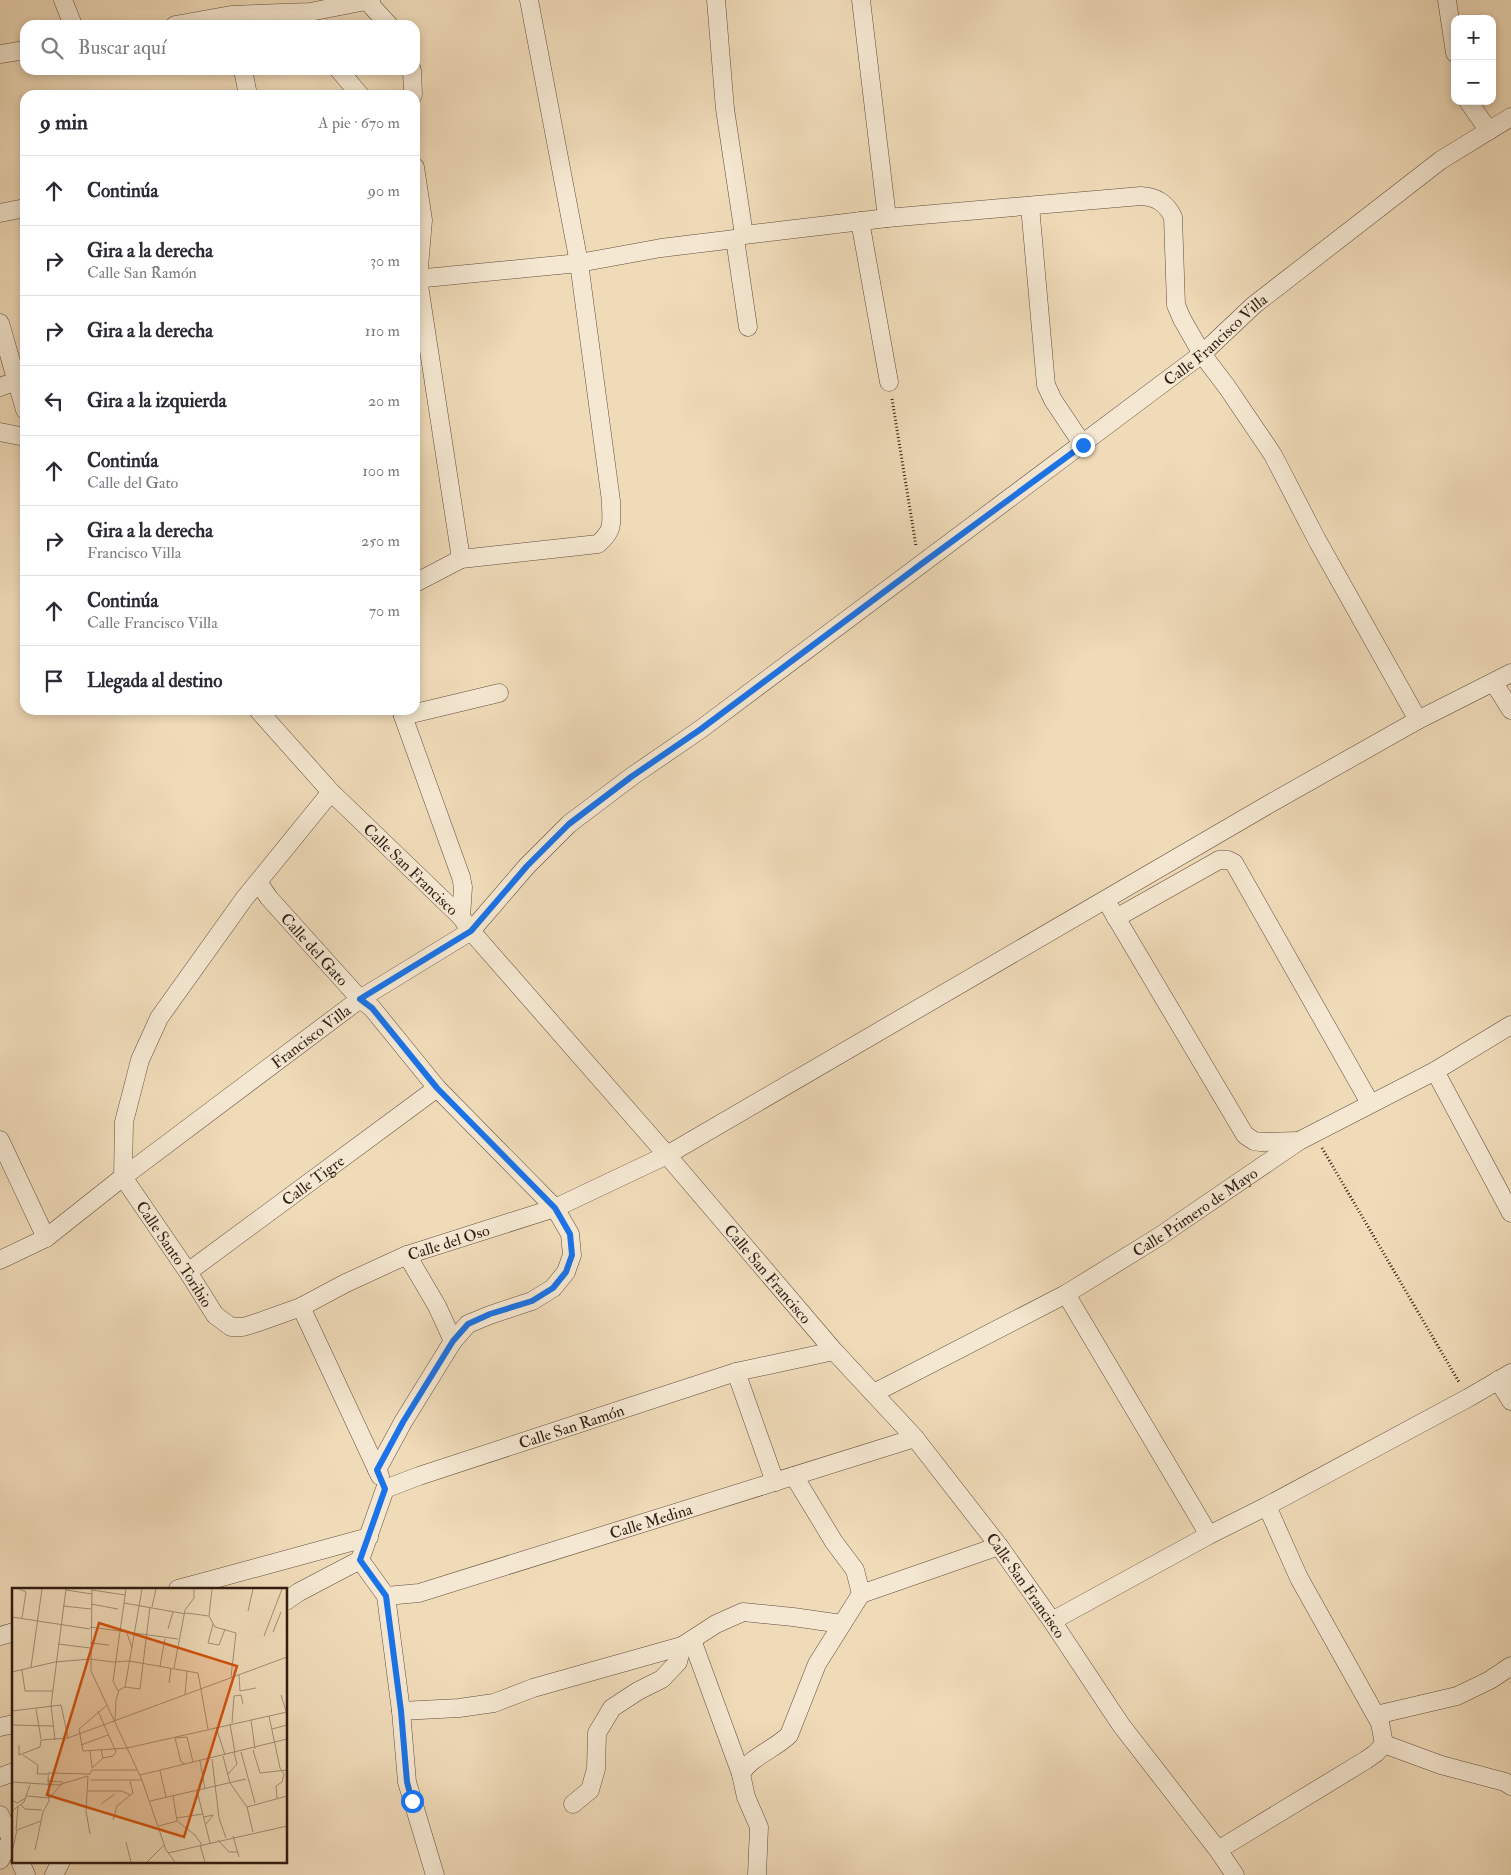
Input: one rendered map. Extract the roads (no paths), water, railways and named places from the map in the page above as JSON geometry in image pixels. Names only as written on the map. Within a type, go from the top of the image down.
[{"type":"street","points":[[63,0],[71,20]]},
{"type":"street","points":[[366,0],[384,20]]},
{"type":"street","points":[[198,20],[231,13],[313,19],[370,0]]},
{"type":"street","points":[[420,580],[461,559],[598,544],[608,535],[611,527],[611,502],[580,263],[529,0]]},
{"type":"street","points":[[716,0],[748,327]]},
{"type":"street","points":[[861,0],[886,218]]},
{"type":"street","points":[[1448,0],[1451,23]]},
{"type":"street","points":[[0,54],[20,51]]},
{"type":"street","points":[[244,75],[247,90]]},
{"type":"street","points":[[343,75],[356,90]]},
{"type":"street","points":[[412,75],[413,90]]},
{"type":"street","points":[[1471,105],[1489,131]]},
{"type":"street","name":"Calle Francisco Villa","points":[[920,565],[1083,445],[1202,354],[1254,305],[1441,160],[1511,117]]},
{"type":"street","points":[[420,279],[580,263],[661,248],[886,218],[1141,196],[1151,197],[1168,207],[1172,217],[1176,305],[1182,319],[1202,354],[1273,455],[1317,540],[1418,720]]},
{"type":"street","points":[[420,200],[423,220],[420,245]]},
{"type":"street","points":[[1030,206],[1046,384],[1052,400],[1083,445]]},
{"type":"street","points":[[0,213],[20,209]]},
{"type":"street","points":[[860,221],[889,382]]},
{"type":"street","points":[[420,304],[461,559]]},
{"type":"street","points":[[0,323],[14,383],[20,398]]},
{"type":"street","points":[[0,432],[20,436]]},
{"type":"street","name":"Francisco Villa","points":[[0,1260],[46,1238],[123,1177],[360,999],[466,924],[569,824],[631,777],[701,729],[920,565]]},
{"type":"street","name":"Calle del Oso","points":[[231,1327],[243,1327],[301,1307],[346,1283],[407,1255],[555,1208],[667,1156],[1271,803],[1418,720],[1511,673]]},
{"type":"street","points":[[1494,683],[1511,710]]},
{"type":"street","points":[[420,709],[499,693]]},
{"type":"street","name":"Calle San Francisco","points":[[262,715],[331,792],[466,924],[834,1351],[915,1438],[999,1546],[1052,1621],[1121,1725],[1218,1850],[1235,1875]]},
{"type":"street","points":[[404,715],[464,887],[466,924]]},
{"type":"street","points":[[123,1177],[124,1122],[140,1060],[159,1018],[244,899],[331,792]]},
{"type":"street","points":[[1116,918],[1219,860],[1228,860],[1234,864],[1370,1104]]},
{"type":"street","name":"Calle del Gato","points":[[258,882],[269,898],[360,999],[372,1008],[437,1088],[555,1208],[570,1234],[572,1255],[566,1272],[553,1288],[532,1301],[490,1314],[468,1324],[453,1341],[403,1422],[377,1470]]},
{"type":"street","points":[[1105,900],[1245,1134],[1254,1141],[1260,1142],[1306,1136]]},
{"type":"street","name":"Calle Primero de Mayo","points":[[874,1393],[1066,1294],[1160,1236],[1306,1136],[1435,1071],[1511,1025]]},
{"type":"street","points":[[1435,1071],[1511,1213]]},
{"type":"street","name":"Calle Tigre","points":[[188,1272],[437,1088]]},
{"type":"street","points":[[0,1140],[46,1238]]},
{"type":"street","name":"Calle Santo Toribio","points":[[123,1177],[215,1315],[231,1327]]},
{"type":"street","points":[[407,1255],[437,1306],[453,1341]]},
{"type":"street","points":[[1066,1294],[1209,1535]]},
{"type":"street","points":[[288,1600],[360,1560],[385,1489],[301,1307]]},
{"type":"street","name":"Calle San Ramón","points":[[385,1489],[419,1476],[736,1372],[834,1351]]},
{"type":"street","points":[[736,1372],[775,1482]]},
{"type":"street","points":[[1052,1621],[1505,1377],[1511,1401]]},
{"type":"street","name":"Calle Medina","points":[[386,1596],[419,1593],[915,1438]]},
{"type":"street","points":[[794,1476],[834,1542],[855,1570],[861,1594]]},
{"type":"street","points":[[1218,1850],[1366,1760],[1384,1744],[1383,1733],[1376,1715],[1299,1578],[1267,1506]]},
{"type":"street","points":[[182,1588],[369,1537]]},
{"type":"street","points":[[741,1774],[744,1767],[782,1742],[789,1735],[817,1664],[861,1594],[999,1546]]},
{"type":"street","points":[[326,1549],[333,1574]]},
{"type":"street","points":[[360,1560],[386,1596],[401,1711],[407,1782],[435,1875]]},
{"type":"street","points":[[401,1711],[459,1708],[494,1703],[533,1688],[687,1643],[716,1624],[743,1612],[842,1624]]},
{"type":"street","points":[[687,1643],[741,1774],[746,1797],[759,1827],[757,1875]]},
{"type":"street","points":[[573,1804],[590,1790],[596,1769],[597,1733],[612,1708],[638,1691],[662,1679],[678,1662],[687,1643]]},
{"type":"street","points":[[1376,1715],[1457,1696],[1490,1680],[1511,1666]]},
{"type":"street","points":[[1384,1744],[1441,1765],[1506,1782],[1511,1786]]},
{"type":"street","points":[[0,1777],[12,1773]]},
{"type":"street","points":[[0,1814],[12,1843],[0,1860]]},
{"type":"street","points":[[20,1862],[26,1875]]},
{"type":"street","points":[[54,1875],[60,1862]]}]
